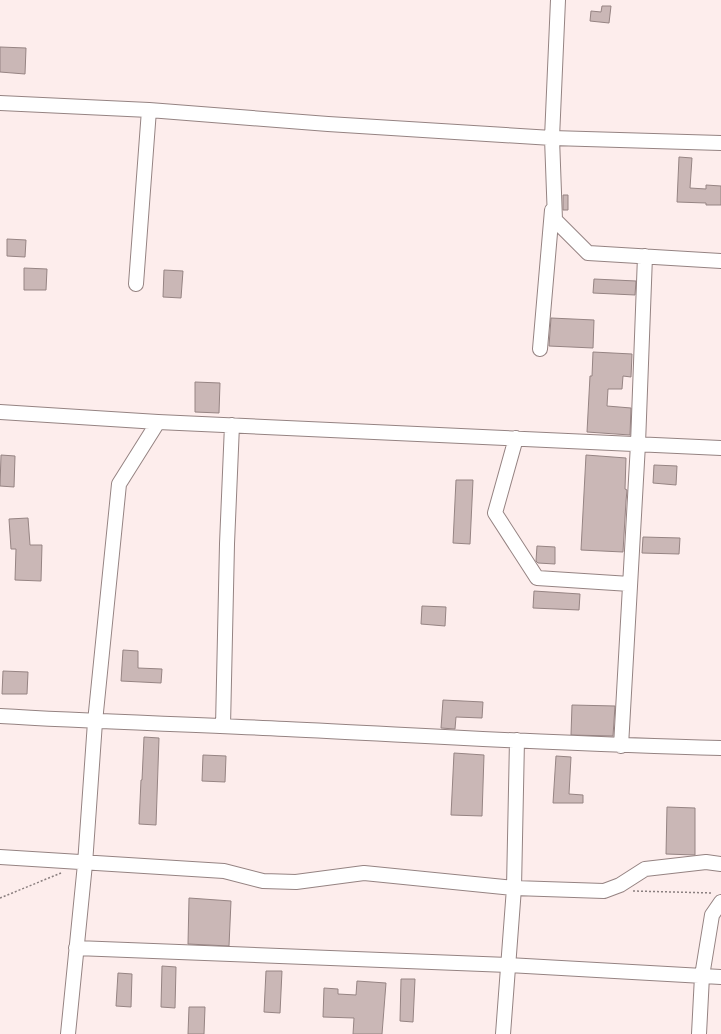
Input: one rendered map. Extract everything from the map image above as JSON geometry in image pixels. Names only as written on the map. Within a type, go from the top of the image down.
[{"type":"street","points":[[558,0],[552,138],[555,220],[588,253],[721,261]]},
{"type":"street","points":[[0,103],[149,110],[328,124],[552,138],[721,143]]},
{"type":"street","points":[[136,284],[149,110]]},
{"type":"street","points":[[540,349],[554,196]]},
{"type":"street","points":[[621,746],[638,444],[645,256]]},
{"type":"street","points":[[0,412],[158,422],[721,448]]},
{"type":"street","points":[[68,1034],[85,864],[95,722],[119,484],[158,422]]},
{"type":"street","points":[[223,726],[227,544],[232,425]]},
{"type":"street","points":[[516,438],[495,514],[537,578],[630,584]]},
{"type":"street","points":[[0,716],[95,722],[223,726],[621,746],[721,748]]},
{"type":"street","points":[[503,1034],[514,888],[517,740]]},
{"type":"street","points":[[0,857],[85,864],[224,871],[263,881],[296,882],[364,873],[514,888],[604,891],[620,885],[645,869],[706,862],[721,864]]},
{"type":"street","points":[[699,1034],[702,976],[712,915],[717,897]]},
{"type":"street","points":[[76,948],[508,966],[721,978]]},
{"type":"path","points":[[0,898],[64,872]]},
{"type":"path","points":[[627,891],[717,897]]},
{"type":"building","points":[[602,6],[611,6],[609,23],[590,21],[591,11],[601,12]]},
{"type":"building","points":[[0,47],[26,48],[25,74],[0,72]]},
{"type":"building","points":[[679,157],[692,158],[690,188],[706,189],[706,185],[721,186],[721,205],[677,202]]},
{"type":"building","points":[[563,195],[568,195],[568,210],[563,210]]},
{"type":"building","points":[[7,239],[26,240],[25,257],[7,256]]},
{"type":"building","points":[[24,268],[47,269],[46,290],[24,290]]},
{"type":"building","points":[[164,270],[183,271],[181,298],[163,297]]},
{"type":"building","points":[[594,279],[636,281],[635,295],[593,293]]},
{"type":"building","points":[[551,318],[594,320],[593,348],[549,346]]},
{"type":"building","points":[[593,352],[632,354],[631,377],[623,376],[622,389],[608,389],[607,406],[631,408],[630,435],[587,432]]},
{"type":"building","points":[[195,382],[220,383],[219,413],[195,412]]},
{"type":"building","points":[[1,455],[15,456],[14,487],[0,486]]},
{"type":"building","points":[[586,455],[626,458],[625,489],[627,490],[623,552],[581,550]]},
{"type":"building","points":[[654,465],[677,466],[676,485],[653,483]]},
{"type":"building","points":[[456,480],[473,480],[470,544],[453,543]]},
{"type":"building","points":[[28,518],[30,545],[42,545],[41,581],[15,580],[16,549],[11,549],[9,519]]},
{"type":"building","points":[[643,537],[680,538],[679,554],[642,553]]},
{"type":"building","points":[[537,546],[555,547],[555,564],[538,563],[536,561]]},
{"type":"building","points":[[534,591],[580,594],[579,610],[533,608]]},
{"type":"building","points":[[422,606],[446,607],[445,626],[421,624]]},
{"type":"building","points":[[123,650],[138,651],[138,668],[162,669],[161,683],[121,681]]},
{"type":"building","points":[[3,671],[28,672],[27,694],[2,694]]},
{"type":"building","points":[[443,700],[483,702],[482,718],[456,717],[455,729],[441,728]]},
{"type":"building","points":[[572,705],[615,706],[613,736],[571,735]]},
{"type":"building","points":[[144,737],[159,738],[156,825],[139,824]]},
{"type":"building","points":[[454,753],[484,755],[482,816],[451,815]]},
{"type":"building","points":[[203,755],[226,756],[225,782],[202,781]]},
{"type":"building","points":[[556,756],[571,757],[569,794],[583,795],[583,803],[553,803]]},
{"type":"building","points":[[667,807],[695,808],[695,855],[666,854]]},
{"type":"building","points":[[189,898],[231,901],[229,946],[188,944]]},
{"type":"building","points":[[162,966],[176,967],[175,1008],[161,1007]]},
{"type":"building","points":[[266,971],[282,971],[280,1013],[264,1012]]},
{"type":"building","points":[[118,973],[132,974],[131,1007],[116,1006]]},
{"type":"building","points":[[401,979],[415,979],[413,1022],[400,1021]]},
{"type":"building","points":[[357,981],[386,983],[382,1034],[353,1034],[354,1018],[323,1017],[324,988],[338,989],[338,994],[356,995]]},
{"type":"building","points":[[189,1007],[205,1007],[204,1034],[188,1034]]}]
